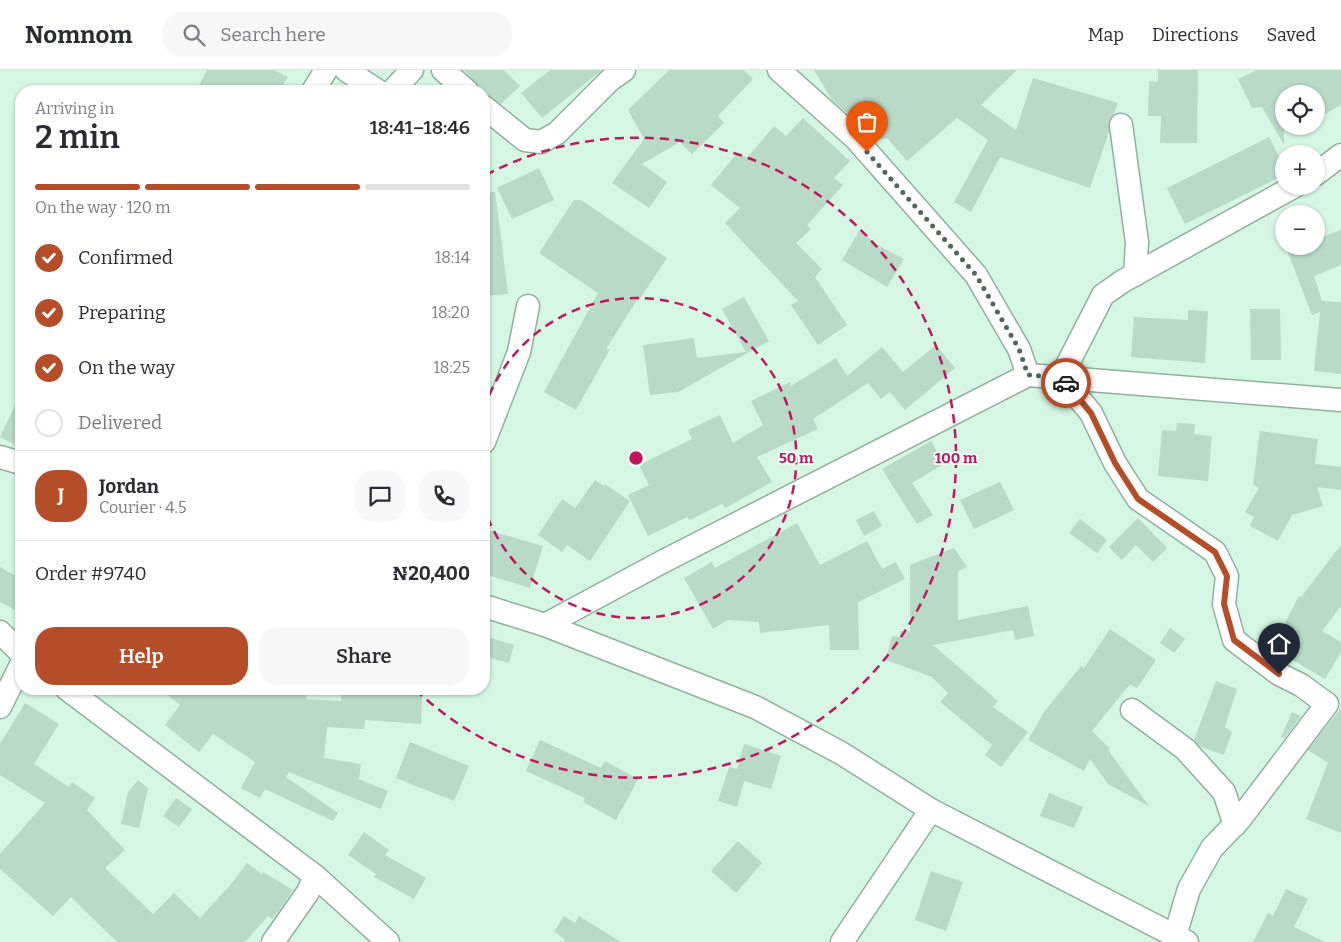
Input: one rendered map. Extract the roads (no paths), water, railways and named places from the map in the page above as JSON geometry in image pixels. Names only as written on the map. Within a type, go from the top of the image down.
[{"type":"street","points":[[317,85],[326,70]]},
{"type":"street","points":[[346,70],[369,85]]},
{"type":"street","points":[[398,85],[412,70]]},
{"type":"street","points":[[443,70],[460,85]]},
{"type":"street","points":[[490,112],[525,140],[541,142],[557,133],[610,80],[624,70]]},
{"type":"street","points":[[779,70],[855,138],[976,275],[1019,349],[1028,375]]},
{"type":"street","points":[[1121,125],[1137,242],[1135,275]]},
{"type":"street","points":[[1325,167],[1341,155]]},
{"type":"street","points":[[1061,377],[1103,295],[1135,275],[1279,195]]},
{"type":"street","points":[[490,427],[519,352],[528,306]]},
{"type":"street","points":[[545,625],[662,562],[1028,375],[1341,400]]},
{"type":"street","points":[[490,608],[545,625],[755,707],[842,753],[931,810],[1181,939],[1189,889],[1212,848],[1235,824],[1327,704],[1301,685],[1279,674],[1234,640],[1224,604],[1227,576],[1215,552],[1138,499],[1115,463],[1091,413],[1061,377]]},
{"type":"street","points":[[0,458],[15,462]]},
{"type":"street","points":[[0,632],[15,647]]},
{"type":"street","points":[[0,707],[15,677]]},
{"type":"street","points":[[75,695],[315,876],[388,942]]},
{"type":"street","points":[[1132,710],[1184,749],[1224,792],[1235,824]]},
{"type":"street","points":[[842,942],[931,810]]},
{"type":"street","points":[[273,942],[308,892],[315,876]]}]
